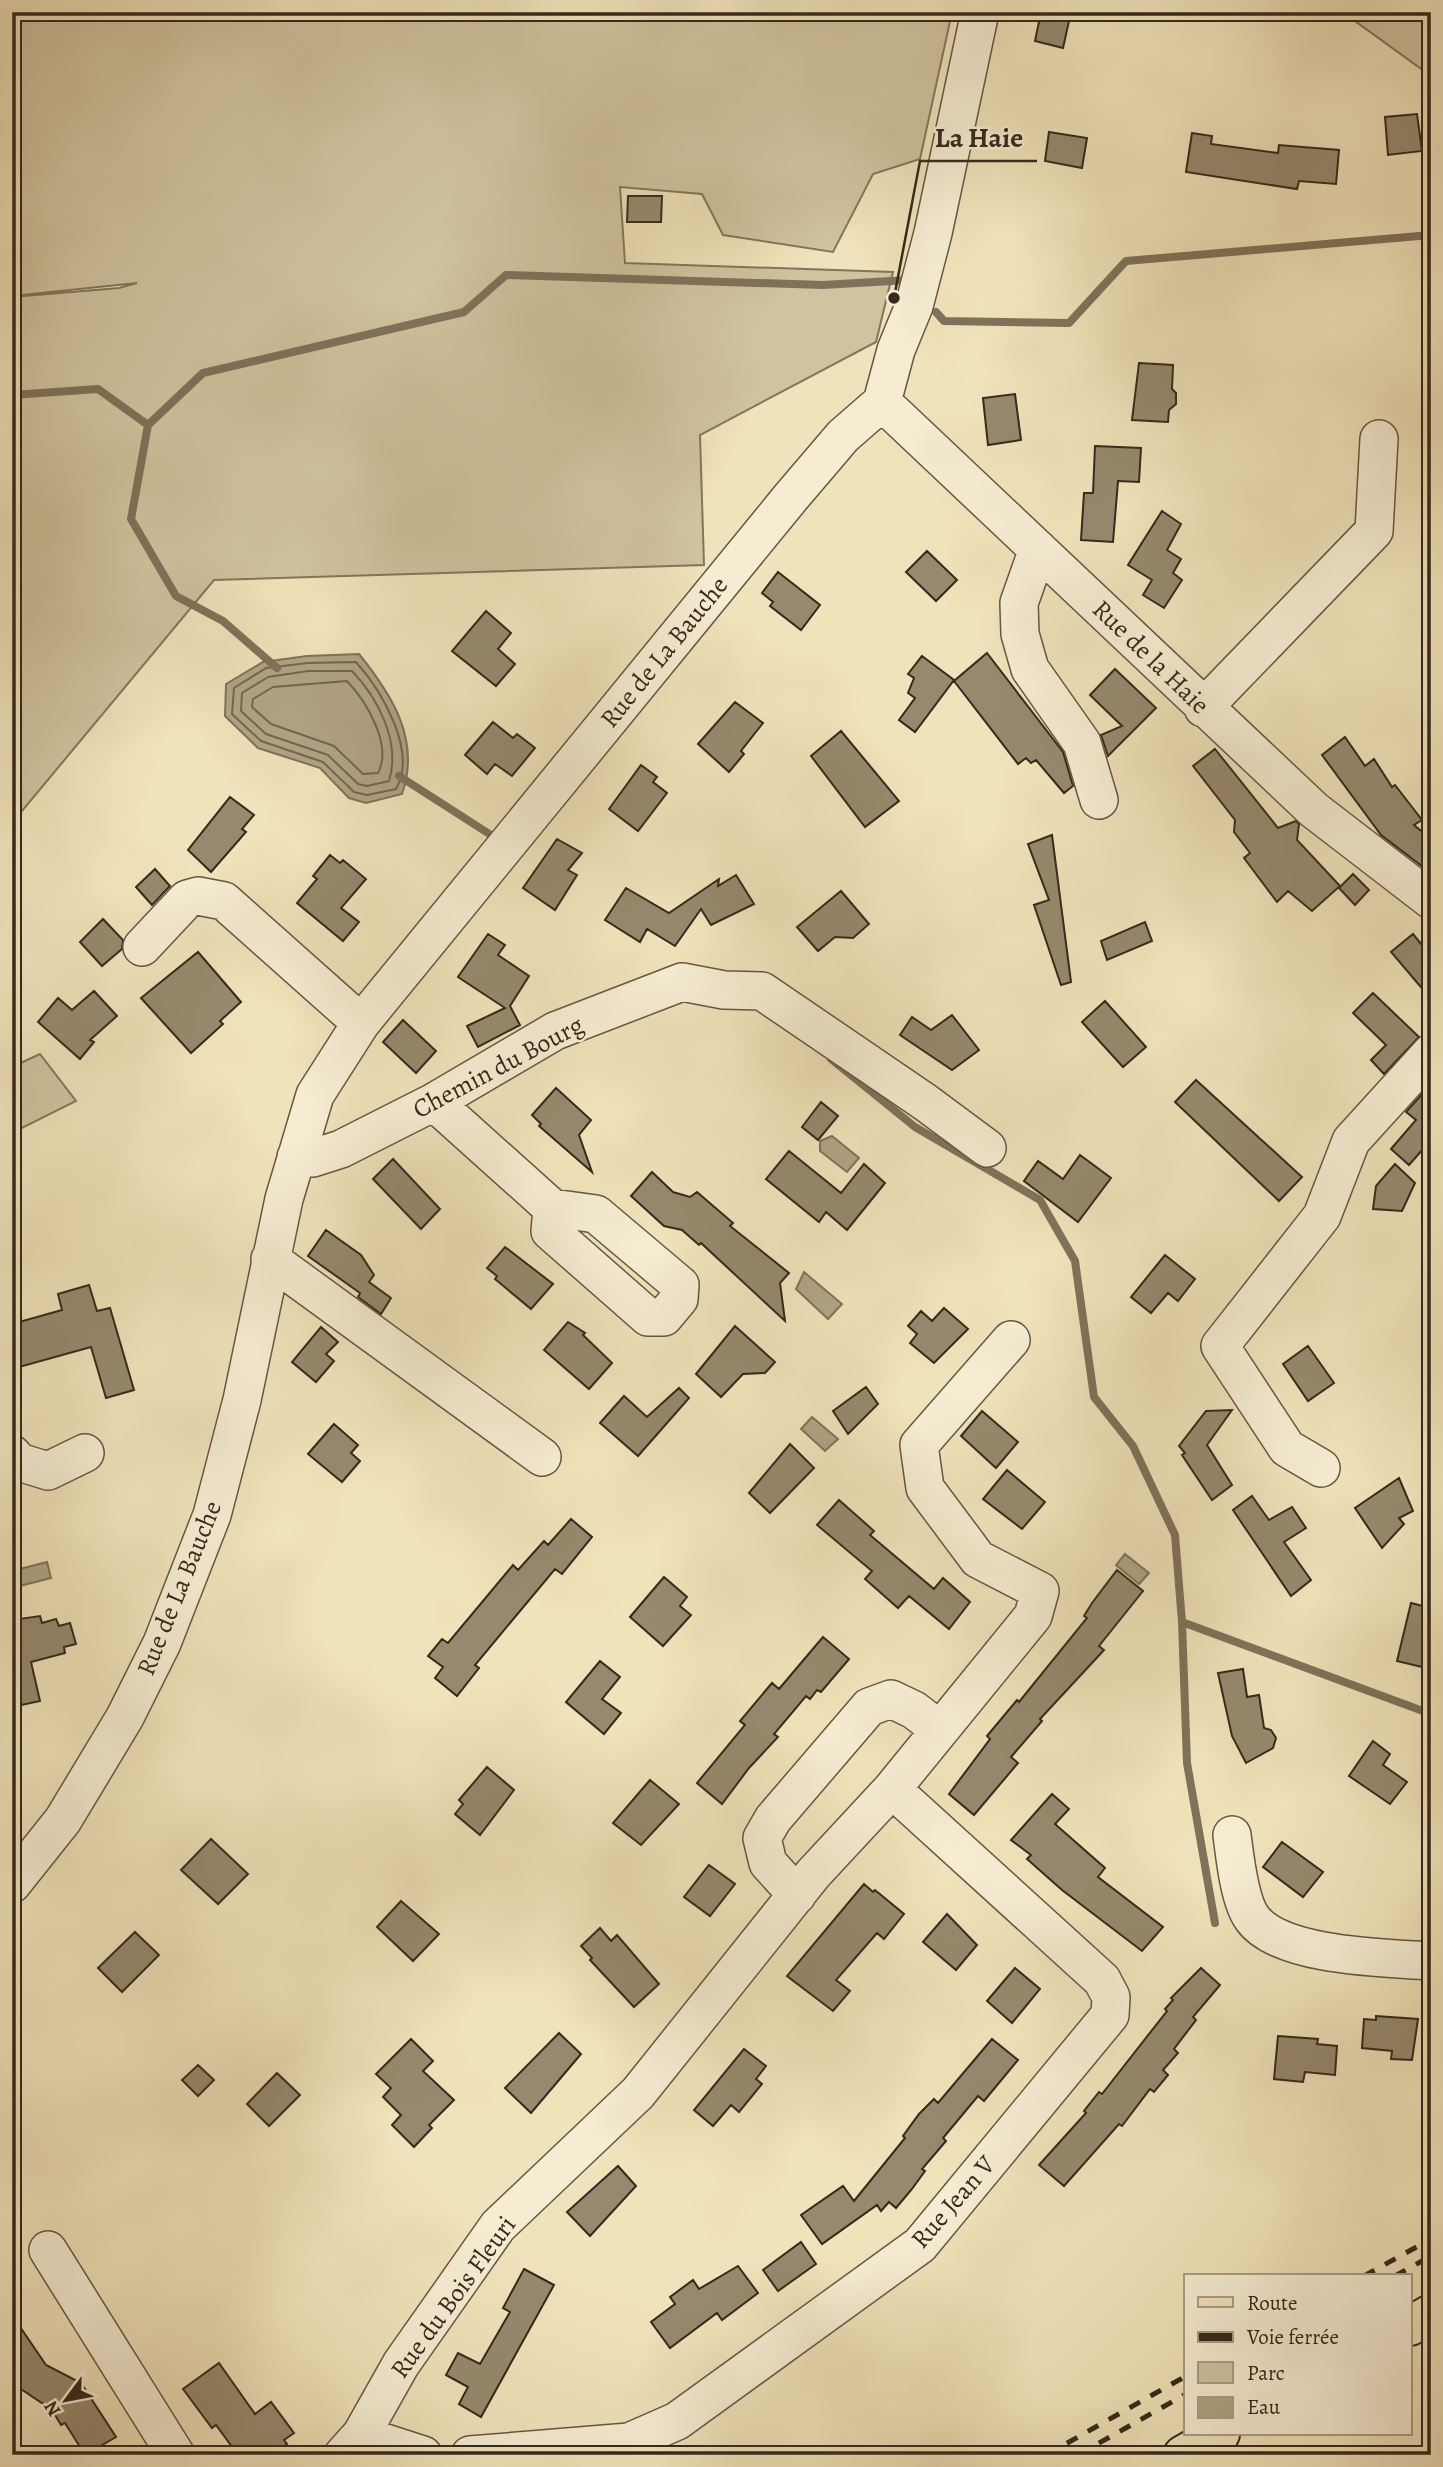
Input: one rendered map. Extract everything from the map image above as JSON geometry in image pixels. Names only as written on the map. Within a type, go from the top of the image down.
[{"type":"main road","points":[[1412,2325],[1431,2314]]},
{"type":"main road","points":[[1183,2455],[1216,2436]]},
{"type":"street","points":[[882,402],[914,306],[933,233],[980,12]]},
{"type":"street","name":"Rue de la Haie","points":[[882,402],[1314,810],[1431,900]]},
{"type":"street","name":"Rue de La Bauche","points":[[12,1884],[63,1820],[125,1717],[162,1643],[212,1515],[242,1400],[270,1259],[315,1095],[361,1023],[774,517],[843,436],[882,402]]},
{"type":"street","points":[[1203,708],[1374,531],[1379,439]]},
{"type":"street","points":[[1038,549],[1018,603],[1020,634],[1030,669],[1082,743],[1099,800]]},
{"type":"street","points":[[142,947],[187,899],[198,896],[224,901],[361,1023]]},
{"type":"street","name":"Chemin du Bourg","points":[[296,1157],[313,1158],[341,1149],[434,1102],[555,1031],[682,982],[724,990],[762,991],[925,1101],[987,1148]]},
{"type":"street","points":[[1321,1468],[1287,1448],[1220,1346],[1322,1216],[1351,1141],[1431,1053]]},
{"type":"street","points":[[434,1102],[552,1209]]},
{"type":"street","points":[[270,1259],[542,1457]]},
{"type":"street","name":"Rue du Bois Fleuri","points":[[352,2445],[401,2364],[498,2227],[638,2093],[797,1895],[892,1789],[1033,1616],[1040,1591],[978,1559],[925,1488],[919,1445],[1011,1340]]},
{"type":"street","points":[[12,1454],[19,1462],[48,1471],[85,1453]]},
{"type":"street","points":[[797,1895],[768,1863],[762,1838],[773,1819],[869,1707],[891,1699],[914,1710],[940,1730]]},
{"type":"street","name":"Rue Jean V","points":[[470,2455],[629,2442],[677,2421],[920,2245],[1110,2015],[1111,1997],[1102,1980],[892,1789]]},
{"type":"street","points":[[1232,1835],[1237,1870],[1252,1917],[1272,1935],[1334,1954],[1431,1961]]},
{"type":"street","points":[[48,2250],[176,2455]]},
{"type":"street","points":[[352,2445],[424,2455]]},
{"type":"green space","points":[[12,12],[952,12],[920,159],[873,174],[833,252],[723,235],[702,194],[620,187],[625,263],[893,272],[876,342],[700,435],[704,565],[214,580],[12,823],[12,297],[119,288],[137,283],[12,296]]},
{"type":"green space","points":[[1363,12],[1431,12],[1431,76],[1355,21]]},
{"type":"green space","points":[[40,1054],[76,1101],[12,1133],[12,1067]]},
{"type":"water","points":[[359,654],[392,702],[400,719],[408,755],[402,794],[366,803],[349,798],[320,768],[258,748],[225,716],[226,684],[263,662],[307,656]]},
{"type":"water","points":[[832,1136],[859,1158],[847,1172],[820,1151],[820,1141]]},
{"type":"water","points":[[804,1272],[842,1304],[828,1319],[796,1289]]},
{"type":"water","points":[[812,1417],[838,1439],[825,1451],[801,1429]]},
{"type":"water","points":[[1125,1554],[1149,1573],[1139,1584],[1116,1565]]},
{"type":"water","points":[[47,1562],[51,1578],[16,1587],[12,1571]]},
{"type":"building","points":[[1041,12],[1071,12],[1063,48],[1035,41]]},
{"type":"building","points":[[1417,114],[1422,151],[1388,155],[1385,117]]},
{"type":"building","points":[[1049,132],[1087,138],[1082,168],[1045,161]]},
{"type":"building","points":[[1192,133],[1212,136],[1211,144],[1278,153],[1279,145],[1339,150],[1336,184],[1299,181],[1297,189],[1186,172]]},
{"type":"building","points":[[628,196],[662,196],[661,222],[627,222]]},
{"type":"building","points":[[1139,363],[1173,365],[1172,389],[1176,393],[1176,404],[1169,410],[1168,422],[1132,420]]},
{"type":"building","points":[[1015,394],[1021,440],[988,445],[983,398]]},
{"type":"building","points":[[1095,446],[1141,448],[1139,482],[1118,481],[1113,542],[1081,540],[1084,493],[1093,493]]},
{"type":"building","points":[[1162,511],[1181,524],[1167,550],[1181,559],[1173,573],[1182,580],[1164,608],[1143,595],[1152,580],[1128,565]]},
{"type":"building","points":[[927,551],[957,580],[936,601],[906,572]]},
{"type":"building","points":[[778,572],[820,605],[801,630],[770,606],[773,602],[762,593]]},
{"type":"building","points":[[486,611],[511,633],[498,649],[515,664],[496,686],[452,651]]},
{"type":"building","points":[[987,653],[1063,752],[1073,786],[1064,793],[1036,760],[1031,763],[1026,758],[1018,764],[954,681]]},
{"type":"building","points":[[922,656],[954,680],[915,732],[899,720],[915,698],[908,693],[914,678],[908,674]]},
{"type":"building","points":[[1115,669],[1156,708],[1108,756],[1101,735],[1122,726],[1090,695]]},
{"type":"building","points":[[735,702],[763,723],[741,751],[744,754],[729,772],[698,744]]},
{"type":"building","points":[[493,722],[513,738],[517,734],[535,748],[512,776],[495,764],[487,774],[465,755]]},
{"type":"building","points":[[841,731],[899,801],[865,827],[811,756]]},
{"type":"building","points":[[1345,737],[1365,766],[1374,759],[1392,787],[1395,785],[1422,820],[1414,825],[1431,839],[1431,873],[1381,835],[1322,755]]},
{"type":"building","points":[[1215,749],[1278,828],[1296,821],[1299,824],[1297,840],[1340,886],[1312,911],[1288,891],[1277,902],[1244,858],[1250,853],[1234,832],[1235,820],[1193,766]]},
{"type":"building","points":[[641,765],[657,777],[653,782],[667,793],[638,831],[609,809]]},
{"type":"building","points":[[230,797],[254,815],[242,829],[246,832],[211,872],[188,850]]},
{"type":"building","points":[[1052,835],[1071,982],[1061,985],[1034,905],[1049,900],[1028,844]]},
{"type":"building","points":[[557,839],[582,853],[568,870],[577,875],[555,910],[523,888]]},
{"type":"building","points":[[330,855],[340,863],[343,860],[366,879],[341,908],[359,922],[343,941],[297,903],[317,879],[313,876]]},
{"type":"building","points":[[155,869],[170,886],[152,905],[136,887]]},
{"type":"building","points":[[1353,874],[1369,890],[1355,905],[1339,888]]},
{"type":"building","points":[[736,875],[754,904],[711,925],[701,909],[675,946],[647,929],[640,942],[605,920],[626,888],[669,913],[719,879],[718,886]]},
{"type":"building","points":[[841,891],[869,924],[853,938],[835,937],[818,951],[797,927]]},
{"type":"building","points":[[103,919],[123,940],[122,949],[102,966],[80,942]]},
{"type":"building","points":[[1145,922],[1152,941],[1107,960],[1101,941]]},
{"type":"building","points":[[488,934],[505,945],[498,955],[529,976],[510,1006],[520,1025],[478,1047],[467,1026],[505,1008],[458,977]]},
{"type":"building","points":[[1413,934],[1431,956],[1431,999],[1391,952]]},
{"type":"building","points":[[198,952],[241,1002],[220,1021],[223,1024],[191,1053],[141,998]]},
{"type":"building","points":[[94,991],[117,1016],[90,1040],[94,1042],[80,1059],[38,1022],[58,998],[72,1010]]},
{"type":"building","points":[[1373,993],[1419,1037],[1384,1074],[1371,1060],[1386,1045],[1353,1013]]},
{"type":"building","points":[[1105,1001],[1146,1047],[1123,1067],[1082,1022]]},
{"type":"building","points":[[952,1015],[979,1050],[952,1070],[900,1035],[912,1017],[931,1030]]},
{"type":"building","points":[[403,1020],[436,1051],[416,1073],[383,1042]]},
{"type":"building","points":[[1196,1080],[1302,1177],[1279,1201],[1175,1102]]},
{"type":"building","points":[[1431,1084],[1431,1140],[1409,1165],[1391,1149],[1416,1120],[1406,1112]]},
{"type":"building","points":[[556,1088],[591,1120],[579,1135],[592,1172],[539,1126],[541,1124],[532,1115]]},
{"type":"building","points":[[821,1102],[838,1116],[818,1140],[802,1127]]},
{"type":"building","points":[[789,1151],[841,1193],[864,1164],[885,1183],[847,1230],[826,1212],[819,1222],[766,1179]]},
{"type":"building","points":[[1080,1155],[1111,1178],[1078,1222],[1024,1181],[1038,1161],[1063,1179]]},
{"type":"building","points":[[393,1159],[440,1209],[421,1229],[373,1179]]},
{"type":"building","points":[[1395,1164],[1415,1183],[1402,1211],[1373,1209],[1376,1186]]},
{"type":"building","points":[[652,1172],[673,1192],[690,1197],[697,1192],[733,1223],[730,1226],[789,1273],[780,1283],[785,1321],[701,1243],[699,1245],[682,1230],[664,1226],[631,1196]]},
{"type":"building","points":[[326,1230],[361,1255],[374,1275],[369,1282],[391,1298],[381,1314],[358,1297],[360,1293],[308,1256]]},
{"type":"building","points":[[505,1247],[553,1284],[531,1309],[495,1279],[497,1276],[487,1268]]},
{"type":"building","points":[[1165,1255],[1195,1279],[1178,1301],[1168,1293],[1151,1313],[1131,1297]]},
{"type":"building","points":[[89,1285],[97,1311],[110,1308],[134,1390],[106,1398],[91,1347],[12,1369],[12,1324],[62,1310],[58,1294]]},
{"type":"building","points":[[944,1308],[968,1329],[934,1363],[910,1343],[917,1334],[908,1326],[921,1311],[932,1321]]},
{"type":"building","points":[[568,1322],[585,1333],[583,1335],[612,1363],[589,1389],[544,1350]]},
{"type":"building","points":[[735,1326],[775,1362],[765,1373],[743,1374],[721,1397],[696,1374]]},
{"type":"building","points":[[321,1327],[338,1342],[326,1354],[334,1361],[316,1382],[292,1362]]},
{"type":"building","points":[[1308,1346],[1334,1383],[1308,1401],[1283,1364]]},
{"type":"building","points":[[866,1387],[878,1404],[848,1434],[833,1411]]},
{"type":"building","points":[[679,1388],[689,1398],[638,1456],[600,1423],[624,1396],[647,1417]]},
{"type":"building","points":[[1232,1410],[1207,1445],[1232,1485],[1212,1500],[1182,1455],[1185,1453],[1179,1446],[1206,1411]]},
{"type":"building","points":[[982,1411],[1018,1442],[996,1468],[961,1436]]},
{"type":"building","points":[[334,1424],[358,1445],[351,1453],[360,1461],[342,1482],[308,1454]]},
{"type":"building","points":[[790,1444],[814,1468],[770,1513],[749,1493]]},
{"type":"building","points":[[1007,1470],[1045,1502],[1022,1529],[983,1499]]},
{"type":"building","points":[[1399,1478],[1413,1511],[1399,1518],[1404,1524],[1382,1548],[1355,1508]]},
{"type":"building","points":[[1252,1496],[1269,1520],[1292,1507],[1306,1528],[1284,1542],[1311,1580],[1291,1596],[1233,1510]]},
{"type":"building","points":[[839,1500],[874,1531],[870,1535],[934,1589],[943,1578],[970,1602],[949,1629],[909,1596],[898,1608],[865,1579],[872,1571],[817,1525]]},
{"type":"building","points":[[571,1519],[592,1537],[562,1574],[555,1569],[475,1665],[479,1668],[457,1696],[435,1678],[443,1667],[428,1656],[442,1639],[448,1643],[513,1565],[518,1570],[544,1541],[548,1545]]},
{"type":"building","points":[[1117,1570],[1143,1591],[1099,1646],[1104,1650],[1040,1719],[1042,1721],[1011,1757],[1018,1763],[974,1815],[949,1794],[990,1739],[987,1736],[1017,1700],[1019,1702],[1087,1618],[1084,1616],[1092,1603]]},
{"type":"building","points":[[664,1577],[687,1597],[680,1606],[691,1615],[663,1646],[630,1617]]},
{"type":"building","points":[[1411,1603],[1431,1608],[1431,1632],[1422,1667],[1397,1661]]},
{"type":"building","points":[[40,1616],[42,1623],[56,1619],[59,1626],[70,1623],[76,1644],[64,1647],[65,1653],[31,1662],[40,1701],[12,1707],[12,1620]]},
{"type":"building","points":[[823,1637],[849,1659],[821,1692],[817,1690],[810,1699],[806,1696],[774,1734],[778,1737],[749,1768],[722,1804],[697,1783],[745,1725],[740,1721],[772,1683],[779,1689]]},
{"type":"building","points":[[600,1661],[620,1677],[602,1699],[621,1713],[604,1734],[566,1702]]},
{"type":"building","points":[[1243,1669],[1247,1697],[1259,1695],[1264,1728],[1271,1730],[1276,1738],[1273,1748],[1246,1763],[1232,1736],[1218,1673]]},
{"type":"building","points":[[1373,1741],[1390,1754],[1383,1765],[1407,1782],[1390,1804],[1349,1776]]},
{"type":"building","points":[[487,1767],[514,1790],[480,1835],[455,1814],[463,1804],[459,1800]]},
{"type":"building","points":[[650,1780],[679,1804],[641,1845],[613,1823]]},
{"type":"building","points":[[1052,1794],[1069,1809],[1055,1824],[1105,1868],[1098,1877],[1163,1927],[1142,1951],[1062,1890],[1027,1859],[1031,1855],[1011,1840]]},
{"type":"building","points":[[211,1839],[248,1874],[218,1904],[181,1870]]},
{"type":"building","points":[[1282,1842],[1323,1872],[1303,1897],[1263,1867]]},
{"type":"building","points":[[709,1865],[735,1884],[710,1916],[684,1897]]},
{"type":"building","points":[[864,1884],[904,1914],[884,1939],[877,1933],[836,1980],[850,1991],[833,2011],[787,1976]]},
{"type":"building","points":[[401,1901],[439,1934],[413,1961],[377,1927]]},
{"type":"building","points":[[947,1914],[977,1945],[956,1970],[923,1942]]},
{"type":"building","points":[[600,1928],[611,1941],[617,1935],[659,1984],[634,2007],[590,1960],[592,1958],[581,1946]]},
{"type":"building","points":[[135,1932],[159,1955],[122,1992],[98,1968]]},
{"type":"building","points":[[1015,1968],[1040,1989],[1012,2023],[987,2001]]},
{"type":"building","points":[[1201,1968],[1220,1985],[1193,2017],[1196,2020],[1174,2049],[1178,2053],[1163,2070],[1168,2075],[1154,2092],[1150,2089],[1122,2126],[1119,2124],[1064,2186],[1039,2165],[1086,2113],[1084,2111],[1099,2092],[1102,2094],[1167,2011],[1165,2009],[1173,2000],[1171,1998]]},
{"type":"building","points":[[1376,2016],[1418,2019],[1412,2060],[1391,2059],[1392,2051],[1362,2048],[1364,2019],[1376,2020]]},
{"type":"building","points":[[559,2033],[581,2054],[531,2113],[505,2088]]},
{"type":"building","points":[[1278,2036],[1318,2039],[1317,2044],[1337,2046],[1335,2075],[1305,2072],[1303,2082],[1274,2079]]},
{"type":"building","points":[[411,2039],[433,2061],[423,2071],[454,2100],[429,2125],[432,2128],[414,2147],[392,2125],[401,2115],[383,2097],[391,2088],[376,2074]]},
{"type":"building","points":[[992,2039],[1018,2060],[984,2101],[978,2096],[943,2138],[946,2141],[922,2169],[925,2171],[912,2189],[896,2208],[889,2202],[881,2211],[877,2205],[822,2244],[801,2215],[843,2186],[854,2201],[905,2138],[903,2136],[919,2114],[934,2099],[938,2103]]},
{"type":"building","points":[[744,2049],[766,2066],[756,2079],[762,2084],[739,2112],[731,2105],[713,2126],[694,2110]]},
{"type":"building","points":[[198,2065],[214,2080],[198,2096],[182,2080]]},
{"type":"building","points":[[277,2073],[300,2095],[269,2126],[247,2104]]},
{"type":"building","points":[[618,2166],[636,2186],[590,2236],[567,2212]]},
{"type":"building","points":[[801,2242],[816,2264],[778,2291],[763,2270]]},
{"type":"building","points":[[738,2266],[758,2293],[722,2320],[717,2313],[670,2348],[651,2322],[675,2304],[670,2297],[693,2280],[699,2289]]},
{"type":"building","points":[[524,2269],[554,2285],[481,2417],[459,2404],[468,2387],[446,2375],[458,2353],[480,2364],[510,2312],[503,2308]]},
{"type":"building","points":[[12,2315],[46,2365],[81,2383],[116,2437],[85,2455],[65,2423],[61,2425],[52,2410],[12,2383]]},
{"type":"building","points":[[219,2363],[255,2414],[271,2402],[294,2433],[284,2440],[287,2444],[272,2455],[238,2455],[216,2425],[212,2428],[183,2389]]},
{"type":"waterway","points":[[936,312],[944,321],[1069,323],[1126,261],[1431,235]]},
{"type":"waterway","points":[[277,668],[223,621],[176,596],[131,519],[148,425],[203,373],[464,312],[506,275],[823,285],[909,280]]},
{"type":"waterway","points":[[12,395],[98,389],[148,425]]},
{"type":"waterway","points":[[399,776],[491,835]]},
{"type":"waterway","points":[[831,1059],[915,1127],[1040,1200],[1075,1261],[1094,1397],[1133,1446],[1175,1535],[1182,1622],[1431,1714]]},
{"type":"waterway","points":[[1182,1622],[1187,1763],[1215,1923]]},
{"type":"railway","points":[[1368,2274],[1431,2239]]},
{"type":"railway","points":[[1399,2274],[1431,2256]]},
{"type":"railway","points":[[1046,2455],[1184,2377]]},
{"type":"railway","points":[[1078,2455],[1184,2395]]},
{"type":"place","name":"La Haie","points":[[894,298]]}]
